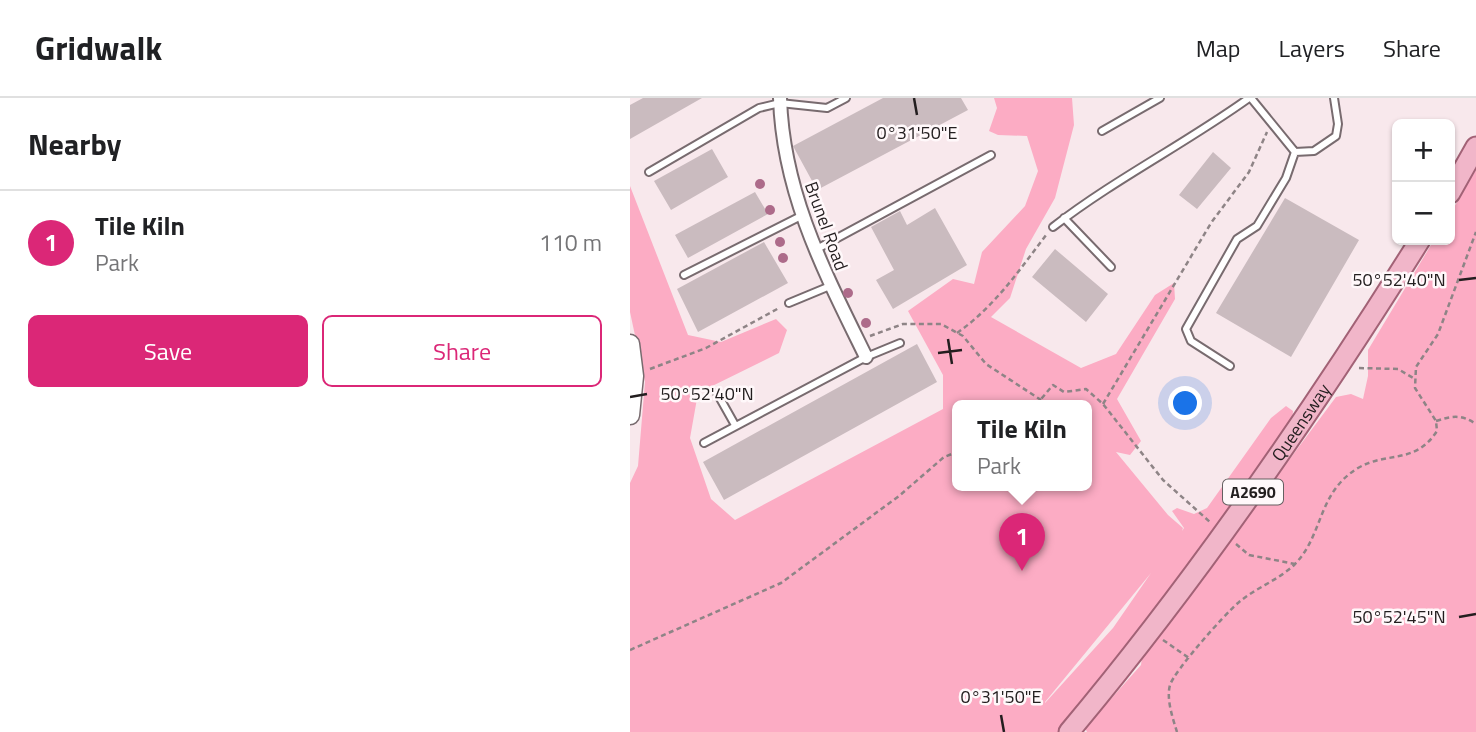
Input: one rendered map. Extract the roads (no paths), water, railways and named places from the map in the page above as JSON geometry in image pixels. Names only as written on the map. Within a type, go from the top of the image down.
[{"type":"main road","points":[[1455,184],[1476,148]]},
{"type":"main road","name":"Queensway","points":[[1070,732],[1151,632],[1224,534],[1339,369],[1417,245]]},
{"type":"street","name":"Brunel Road","points":[[780,100],[784,146],[801,216],[830,286],[866,357]]},
{"type":"street","points":[[630,344],[634,376],[630,415]]},
{"type":"lane","points":[[649,172],[759,108],[780,100],[828,108],[846,98]]},
{"type":"lane","points":[[1102,131],[1160,98]]},
{"type":"lane","points":[[1053,227],[1142,166],[1198,135],[1250,98],[1295,152]]},
{"type":"lane","points":[[1295,152],[1314,151],[1336,135],[1338,124],[1334,98]]},
{"type":"lane","points":[[1230,366],[1191,341],[1186,329],[1237,239],[1257,226],[1286,178],[1295,152]]},
{"type":"lane","points":[[815,250],[991,155]]},
{"type":"lane","points":[[684,275],[801,216]]},
{"type":"lane","points":[[1064,218],[1111,267]]},
{"type":"lane","points":[[789,303],[830,286]]},
{"type":"lane","points":[[704,443],[866,357],[900,343]]},
{"type":"lane","points":[[717,393],[735,425]]},
{"type":"place","name":"Tile Kiln","points":[[1022,571]]}]
